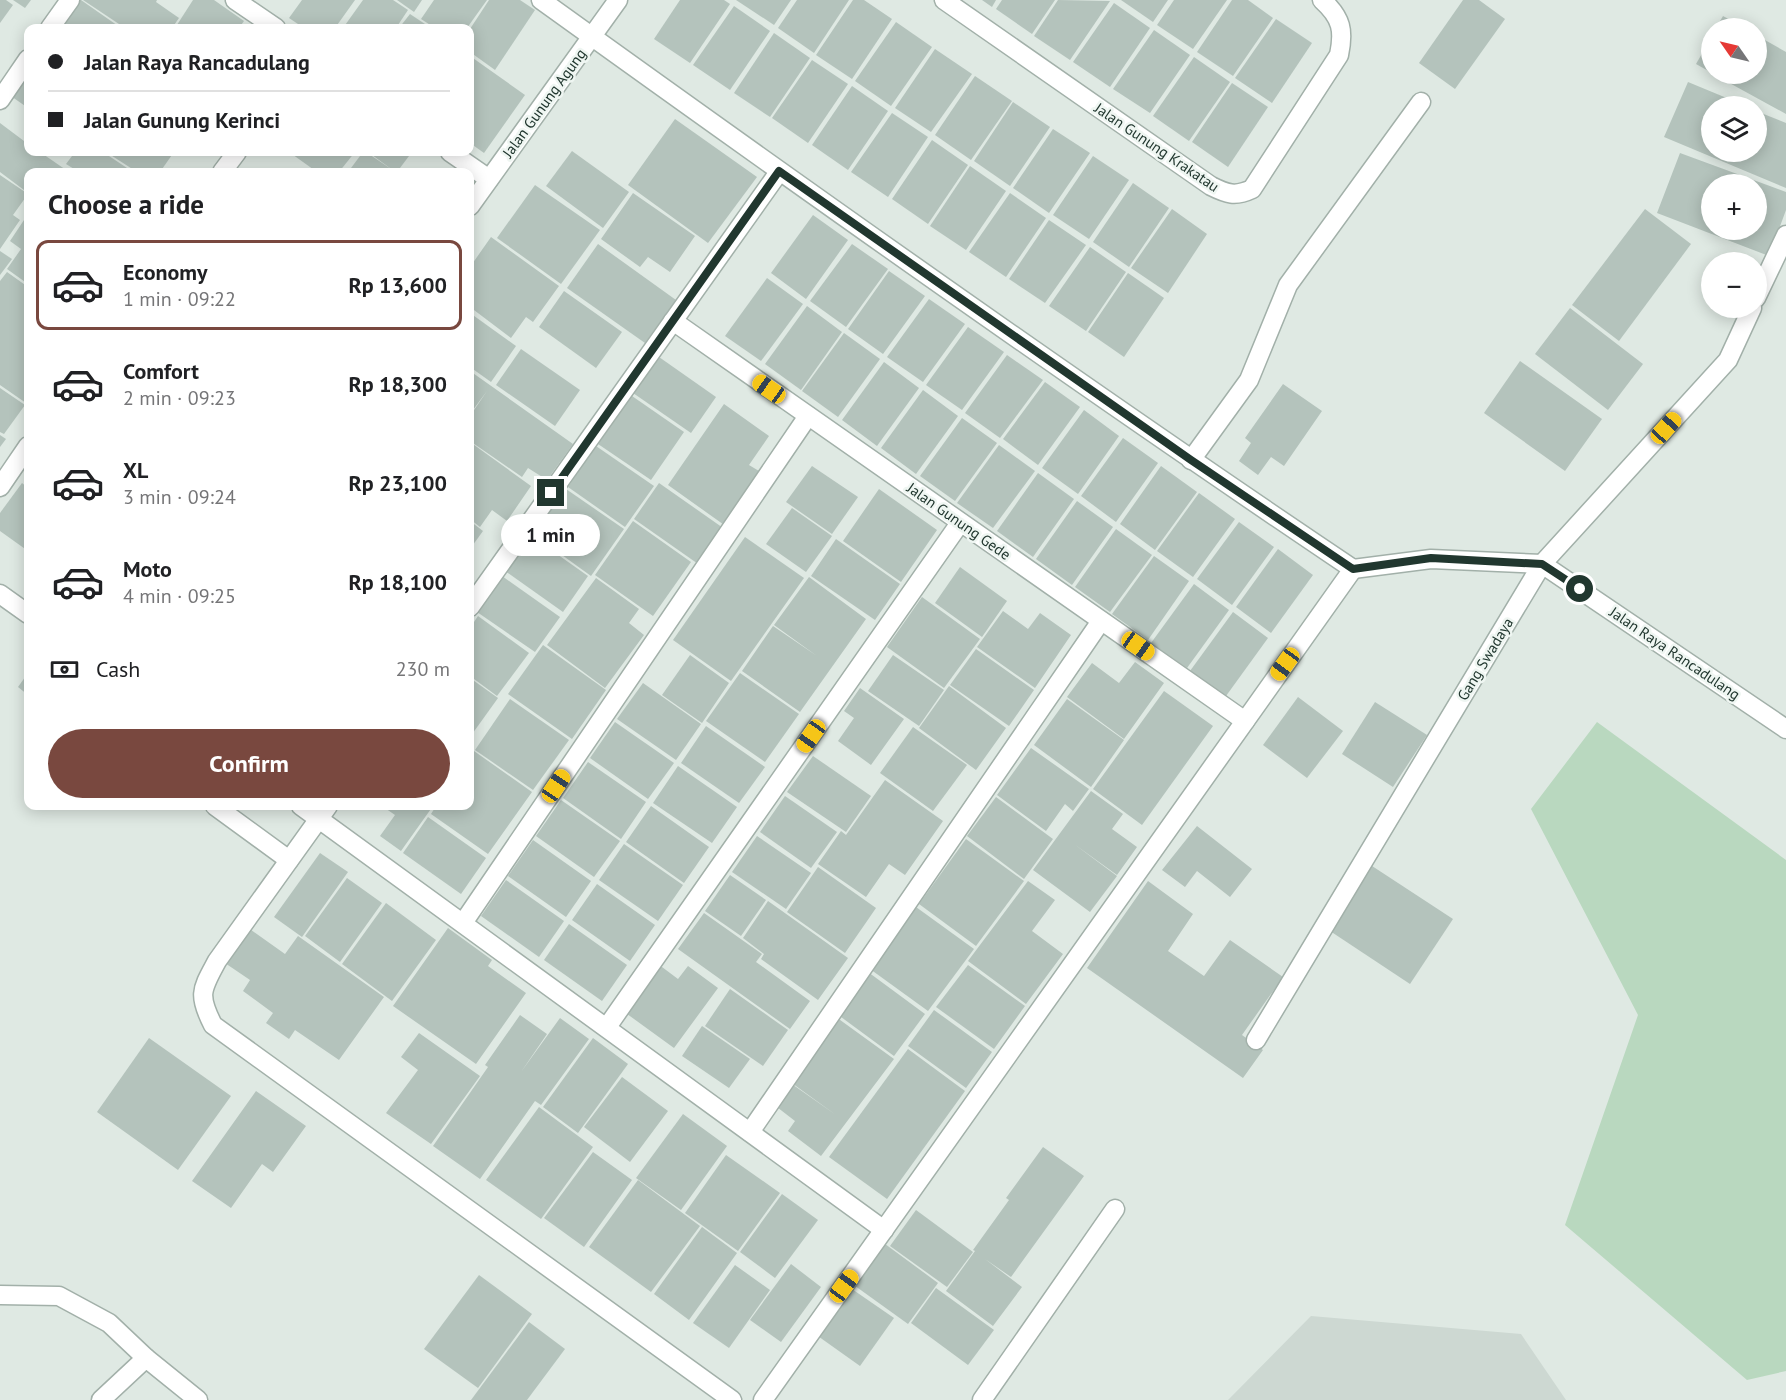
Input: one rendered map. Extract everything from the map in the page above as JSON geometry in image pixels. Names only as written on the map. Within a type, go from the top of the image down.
[{"type":"street","points":[[53,24],[70,0]]},
{"type":"street","points":[[235,0],[270,24]]},
{"type":"street","points":[[541,0],[779,171],[1191,460],[1353,569],[1431,558],[1542,564]]},
{"type":"street","name":"Jalan Gunung Agung","points":[[474,200],[618,0]]},
{"type":"street","name":"Jalan Gunung Krakatau","points":[[944,0],[1211,186],[1228,194],[1240,195],[1252,189],[1339,55],[1343,36],[1337,16],[1323,0]]},
{"type":"street","points":[[0,100],[24,65]]},
{"type":"street","points":[[1191,460],[1249,380],[1288,285],[1421,102]]},
{"type":"street","points":[[456,156],[473,168]]},
{"type":"street","points":[[474,169],[489,179]]},
{"type":"street","points":[[474,601],[779,171]]},
{"type":"street","points":[[1767,275],[1786,235]]},
{"type":"street","name":"Gang Swadaya","points":[[1256,1040],[1542,564],[1728,360],[1747,318]]},
{"type":"street","name":"Jalan Gunung Gede","points":[[673,321],[1245,721]]},
{"type":"street","points":[[463,923],[808,416]]},
{"type":"street","points":[[0,487],[24,452]]},
{"type":"street","points":[[607,1028],[960,522]]},
{"type":"street","name":"Jalan Raya Rancadulang","points":[[1542,564],[1786,729]]},
{"type":"street","points":[[763,1400],[1353,569]]},
{"type":"street","points":[[0,594],[24,611]]},
{"type":"street","points":[[750,1132],[1101,621]]},
{"type":"street","points":[[220,810],[289,860]]},
{"type":"street","points":[[732,1400],[213,1024],[203,1006],[204,986],[217,961],[324,812],[463,923],[884,1230]]},
{"type":"street","points":[[982,1400],[1116,1209]]},
{"type":"street","points":[[0,1295],[59,1296],[109,1323],[146,1358],[198,1400]]},
{"type":"street","points":[[101,1400],[146,1358]]},
{"type":"shaded area","points":[[1311,1316],[1521,1334],[1566,1400],[1228,1400]]},
{"type":"green space","points":[[1597,722],[1786,860],[1786,1371],[1747,1380],[1565,1225],[1638,1015],[1531,809]]},
{"type":"building","points":[[0,0],[6,0],[13,5],[0,23]]},
{"type":"building","points":[[13,0],[31,0],[25,8]]},
{"type":"building","points":[[75,0],[81,0],[115,24],[57,24]]},
{"type":"building","points":[[83,0],[157,0],[156,2],[179,18],[175,24],[119,24]]},
{"type":"building","points":[[193,0],[214,0],[244,21],[242,24],[178,24]]},
{"type":"building","points":[[302,0],[355,0],[338,24],[298,24],[289,18]]},
{"type":"building","points":[[363,0],[393,0],[408,10],[399,24],[346,24]]},
{"type":"building","points":[[397,0],[422,0],[414,12]]},
{"type":"building","points":[[434,0],[487,0],[470,24],[429,24],[421,19]]},
{"type":"building","points":[[489,0],[520,0],[535,10],[495,70],[474,55],[473,24]]},
{"type":"building","points":[[680,0],[724,0],[730,4],[690,63],[654,39]]},
{"type":"building","points":[[736,0],[791,0],[774,25]]},
{"type":"building","points":[[797,0],[849,0],[814,53],[778,28]]},
{"type":"building","points":[[853,0],[864,0],[892,19],[852,79],[816,55]]},
{"type":"building","points":[[982,0],[996,0],[992,7]]},
{"type":"building","points":[[1002,0],[1055,0],[1032,34],[996,9]]},
{"type":"building","points":[[1058,0],[1110,1],[1070,60],[1034,36]]},
{"type":"building","points":[[1121,0],[1168,0],[1153,22]]},
{"type":"building","points":[[1174,0],[1227,0],[1193,49],[1157,25]]},
{"type":"building","points":[[1232,0],[1248,0],[1273,18],[1233,76],[1197,52]]},
{"type":"building","points":[[1463,0],[1479,0],[1505,19],[1455,89],[1419,63]]},
{"type":"building","points":[[1114,3],[1150,28],[1110,87],[1073,62]]},
{"type":"building","points":[[734,6],[770,31],[730,90],[693,65]]},
{"type":"building","points":[[410,14],[425,24],[402,24]]},
{"type":"building","points":[[1276,19],[1312,43],[1272,103],[1235,78]]},
{"type":"building","points":[[896,22],[932,47],[891,106],[855,81]]},
{"type":"building","points":[[1154,30],[1190,55],[1150,113],[1113,89]]},
{"type":"building","points":[[774,33],[810,58],[770,117],[734,93]]},
{"type":"building","points":[[1767,41],[1786,52],[1786,114],[1767,104],[1767,96],[1753,96],[1731,84],[1767,84]]},
{"type":"building","points":[[935,49],[972,74],[931,132],[895,108]]},
{"type":"building","points":[[1701,55],[1701,67],[1696,64]]},
{"type":"building","points":[[1194,57],[1230,82],[1189,141],[1153,116]]},
{"type":"building","points":[[474,59],[525,95],[484,153],[474,146]]},
{"type":"building","points":[[812,60],[848,84],[808,143],[772,118]]},
{"type":"building","points":[[24,71],[24,105],[8,94]]},
{"type":"building","points":[[975,76],[1012,101],[971,160],[935,135]]},
{"type":"building","points":[[1688,82],[1722,96],[1701,96],[1701,152],[1664,137]]},
{"type":"building","points":[[1232,83],[1268,107],[1228,167],[1192,142]]},
{"type":"building","points":[[852,86],[888,111],[848,170],[812,145]]},
{"type":"building","points":[[1013,102],[1050,127],[1010,186],[974,161]]},
{"type":"building","points":[[892,113],[928,137],[888,197],[851,172]]},
{"type":"building","points":[[1767,115],[1786,123],[1786,188],[1767,180],[1767,174],[1753,174],[1724,162],[1767,162]]},
{"type":"building","points":[[675,119],[757,177],[708,243],[628,185]]},
{"type":"building","points":[[0,123],[24,141],[24,156],[46,156],[63,168],[24,168],[24,190],[0,172]]},
{"type":"building","points":[[1053,129],[1090,153],[1049,213],[1013,188]]},
{"type":"building","points":[[932,140],[968,165],[928,224],[892,199]]},
{"type":"building","points":[[572,151],[629,192],[603,228],[546,186]]},
{"type":"building","points":[[1680,153],[1737,174],[1701,174],[1701,230],[1657,213]]},
{"type":"building","points":[[72,156],[109,156],[127,168],[72,168],[66,164]]},
{"type":"building","points":[[112,156],[171,156],[163,168],[131,168]]},
{"type":"building","points":[[295,156],[352,156],[342,168],[311,168]]},
{"type":"building","points":[[360,156],[372,156],[390,168],[351,168]]},
{"type":"building","points":[[373,156],[409,156],[400,168],[390,168]]},
{"type":"building","points":[[1093,156],[1129,180],[1089,239],[1053,215]]},
{"type":"building","points":[[970,166],[1006,191],[966,250],[930,226]]},
{"type":"building","points":[[0,175],[24,191],[24,200],[13,215],[20,220],[0,249]]},
{"type":"building","points":[[1133,183],[1169,208],[1129,267],[1093,242]]},
{"type":"building","points":[[535,185],[600,230],[561,284],[497,238]]},
{"type":"building","points":[[1767,185],[1786,192],[1786,210],[1769,256],[1767,252],[1759,252],[1727,240],[1767,240]]},
{"type":"building","points":[[633,193],[695,236],[670,272],[648,257],[640,267],[601,239]]},
{"type":"building","points":[[1010,193],[1046,218],[1006,277],[969,252]]},
{"type":"building","points":[[1172,209],[1207,234],[1168,293],[1131,268]]},
{"type":"building","points":[[1645,209],[1691,244],[1619,341],[1572,305]]},
{"type":"building","points":[[813,215],[848,240],[806,299],[771,273]]},
{"type":"building","points":[[24,220],[24,281],[7,269],[21,249],[10,241]]},
{"type":"building","points":[[1049,220],[1086,245],[1045,303],[1009,279]]},
{"type":"building","points":[[491,237],[559,286],[533,322],[526,317],[511,338],[474,310],[474,261]]},
{"type":"building","points":[[598,244],[676,300],[645,343],[567,288]]},
{"type":"building","points":[[852,244],[888,269],[846,327],[810,301]]},
{"type":"building","points":[[1090,247],[1126,272],[1086,331],[1049,306]]},
{"type":"building","points":[[0,251],[12,259],[0,275]]},
{"type":"building","points":[[889,271],[925,296],[883,354],[848,329]]},
{"type":"building","points":[[7,272],[24,284],[24,402],[0,385],[0,281]]},
{"type":"building","points":[[1128,273],[1164,298],[1124,357],[1088,332]]},
{"type":"building","points":[[767,278],[803,304],[761,361],[725,336]]},
{"type":"building","points":[[564,291],[622,332],[596,368],[539,327]]},
{"type":"building","points":[[929,299],[965,324],[923,382],[887,357]]},
{"type":"building","points":[[807,306],[842,332],[801,390],[765,364]]},
{"type":"building","points":[[1570,308],[1643,364],[1608,410],[1535,354]]},
{"type":"building","points":[[474,316],[516,346],[491,382],[474,370]]},
{"type":"building","points":[[968,327],[1004,352],[962,410],[926,385]]},
{"type":"building","points":[[844,333],[880,359],[838,417],[802,391]]},
{"type":"building","points":[[521,349],[580,390],[555,426],[496,385]]},
{"type":"building","points":[[1007,355],[1043,380],[1000,438],[965,413]]},
{"type":"building","points":[[659,357],[716,397],[691,433],[633,393]]},
{"type":"building","points":[[1520,361],[1602,419],[1565,471],[1484,413]]},
{"type":"building","points":[[884,362],[919,388],[877,446],[842,420]]},
{"type":"building","points":[[474,374],[573,444],[547,480],[528,468],[522,477],[474,444],[474,410],[487,391],[474,409]]},
{"type":"building","points":[[1045,382],[1080,407],[1038,465],[1003,439]]},
{"type":"building","points":[[1283,384],[1322,411],[1284,466],[1271,457],[1258,475],[1239,461],[1251,443],[1245,438]]},
{"type":"building","points":[[0,388],[24,406],[4,434],[0,432]]},
{"type":"building","points":[[923,390],[958,416],[916,474],[881,448]]},
{"type":"building","points":[[632,396],[684,432],[651,480],[598,444]]},
{"type":"building","points":[[724,404],[769,436],[749,465],[764,474],[727,527],[668,485]]},
{"type":"building","points":[[1084,410],[1119,436],[1078,494],[1042,468]]},
{"type":"building","points":[[962,418],[997,443],[955,501],[920,476]]},
{"type":"building","points":[[0,435],[6,439],[0,447]]},
{"type":"building","points":[[1123,438],[1158,463],[1116,522],[1081,496]]},
{"type":"building","points":[[474,445],[531,486],[507,521],[492,510],[480,527],[474,522]]},
{"type":"building","points":[[999,445],[1035,471],[993,528],[957,503]]},
{"type":"building","points":[[596,446],[654,486],[625,527],[568,487]]},
{"type":"building","points":[[812,466],[858,497],[832,534],[786,502]]},
{"type":"building","points":[[1161,466],[1197,492],[1155,550],[1120,524]]},
{"type":"building","points":[[1038,473],[1074,499],[1033,557],[997,531]]},
{"type":"building","points":[[22,483],[24,485],[24,548],[0,531],[0,513]]},
{"type":"building","points":[[659,483],[726,530],[701,566],[634,519]]},
{"type":"building","points":[[566,489],[624,529],[591,576],[533,534]]},
{"type":"building","points":[[879,489],[937,530],[901,582],[843,541]]},
{"type":"building","points":[[1199,493],[1235,519],[1193,577],[1157,551]]},
{"type":"building","points":[[1077,501],[1113,527],[1072,585],[1036,559]]},
{"type":"building","points":[[792,508],[832,536],[806,572],[766,544]]},
{"type":"building","points":[[633,521],[691,562],[653,616],[595,575]]},
{"type":"building","points":[[1239,522],[1274,547],[1232,605],[1197,579]]},
{"type":"building","points":[[474,524],[483,531],[474,543]]},
{"type":"building","points":[[1116,529],[1152,555],[1110,612],[1075,587]]},
{"type":"building","points":[[530,535],[588,576],[563,612],[505,571]]},
{"type":"building","points":[[745,537],[804,578],[731,681],[673,640]]},
{"type":"building","points":[[836,539],[900,584],[875,620],[811,576]]},
{"type":"building","points":[[1278,549],[1313,575],[1271,633],[1236,607]]},
{"type":"building","points":[[1154,556],[1189,581],[1148,640],[1112,614]]},
{"type":"building","points":[[960,567],[1007,601],[982,637],[935,603]]},
{"type":"building","points":[[502,576],[560,617],[535,652],[477,612]]},
{"type":"building","points":[[809,577],[866,619],[800,712],[742,671],[773,626],[817,656],[774,625]]},
{"type":"building","points":[[596,578],[639,609],[629,623],[644,635],[605,688],[547,645]]},
{"type":"building","points":[[1194,584],[1229,610],[1187,668],[1151,643]]},
{"type":"building","points":[[922,597],[980,639],[944,688],[887,647]]},
{"type":"building","points":[[1003,611],[1028,629],[1040,613],[1071,635],[1035,688],[977,647]]},
{"type":"building","points":[[1233,612],[1268,638],[1226,696],[1190,671]]},
{"type":"building","points":[[478,616],[529,653],[497,696],[474,679],[474,622]]},
{"type":"building","points":[[543,645],[606,690],[572,739],[508,694]]},
{"type":"building","points":[[976,649],[1034,690],[1009,726],[950,685]]},
{"type":"building","points":[[690,655],[729,683],[702,723],[662,695]]},
{"type":"building","points":[[893,655],[944,690],[919,726],[868,691]]},
{"type":"building","points":[[1135,662],[1164,683],[1124,739],[1067,697],[1092,663],[1119,683]]},
{"type":"building","points":[[740,673],[799,714],[765,762],[706,721]]},
{"type":"building","points":[[24,679],[24,692],[18,687]]},
{"type":"building","points":[[474,681],[498,698],[474,731]]},
{"type":"building","points":[[643,683],[701,724],[676,760],[617,719]]},
{"type":"building","points":[[949,686],[1006,728],[976,770],[919,728]]},
{"type":"building","points":[[860,688],[904,719],[871,765],[838,741],[854,718],[844,711]]},
{"type":"building","points":[[1164,691],[1213,726],[1142,825],[1093,789]]},
{"type":"building","points":[[1298,697],[1343,731],[1307,778],[1263,745]]},
{"type":"building","points":[[510,699],[569,740],[533,790],[475,750]]},
{"type":"building","points":[[1067,699],[1124,740],[1091,787],[1034,745]]},
{"type":"building","points":[[1375,702],[1427,735],[1393,787],[1342,754]]},
{"type":"building","points":[[615,722],[674,763],[648,799],[590,758]]},
{"type":"building","points":[[706,726],[765,767],[739,803],[681,763]]},
{"type":"building","points":[[913,727],[967,765],[933,811],[880,773]]},
{"type":"building","points":[[1031,748],[1089,789],[1073,811],[1065,804],[1046,831],[997,795]]},
{"type":"building","points":[[474,751],[532,792],[488,854],[431,814],[434,810],[474,810]]},
{"type":"building","points":[[813,756],[871,796],[846,832],[787,792]]},
{"type":"building","points":[[588,762],[646,802],[621,839],[563,798]]},
{"type":"building","points":[[678,766],[737,807],[712,843],[653,803]]},
{"type":"building","points":[[885,780],[943,821],[905,875],[889,864],[866,897],[818,864],[841,831],[846,835]]},
{"type":"building","points":[[1091,791],[1123,814],[1112,829],[1137,847],[1117,875],[1074,844],[1117,876],[1090,912],[1033,870]]},
{"type":"building","points":[[785,796],[837,832],[811,868],[760,832]]},
{"type":"building","points":[[996,797],[1053,839],[1024,879],[967,836]]},
{"type":"building","points":[[561,800],[620,841],[594,877],[536,836]]},
{"type":"building","points":[[651,806],[709,847],[684,883],[626,842]]},
{"type":"building","points":[[388,810],[430,810],[401,851],[380,836],[395,815]]},
{"type":"building","points":[[428,817],[486,858],[461,894],[403,853]]},
{"type":"building","points":[[1197,826],[1252,869],[1230,897],[1197,871],[1185,887],[1162,870]]},
{"type":"building","points":[[757,836],[811,873],[786,909],[732,872]]},
{"type":"building","points":[[966,839],[1024,881],[976,946],[919,904]]},
{"type":"building","points":[[533,840],[591,881],[566,917],[508,876]]},
{"type":"building","points":[[624,844],[683,885],[658,921],[599,880]]},
{"type":"building","points":[[320,853],[348,872],[302,937],[274,917]]},
{"type":"building","points":[[1369,864],[1453,919],[1410,984],[1327,929]]},
{"type":"building","points":[[818,867],[876,908],[845,953],[787,912]]},
{"type":"building","points":[[730,875],[766,900],[741,936],[705,911]]},
{"type":"building","points":[[347,878],[382,903],[340,962],[305,936]]},
{"type":"building","points":[[506,880],[564,921],[539,957],[481,916]]},
{"type":"building","points":[[1028,881],[1055,900],[1032,931],[1063,954],[1026,1004],[968,961]]},
{"type":"building","points":[[1148,881],[1193,914],[1168,951],[1204,976],[1230,940],[1283,977],[1242,1035],[1263,1050],[1243,1078],[1087,968]]},
{"type":"building","points":[[597,884],[655,925],[630,961],[572,920]]},
{"type":"building","points":[[768,901],[848,958],[818,1000],[761,959],[764,954],[743,938]]},
{"type":"building","points":[[386,903],[436,940],[392,1001],[342,964]]},
{"type":"building","points":[[916,907],[974,949],[928,1011],[870,969]]},
{"type":"building","points":[[704,913],[762,954],[756,962],[810,1001],[790,1029],[678,949]]},
{"type":"building","points":[[569,924],[627,965],[602,1001],[544,960]]},
{"type":"building","points":[[247,927],[285,954],[298,936],[384,997],[339,1060],[295,1030],[289,1039],[266,1023],[273,1013],[243,991],[250,980],[222,961]]},
{"type":"building","points":[[448,928],[492,960],[488,966],[526,993],[476,1064],[393,1006]]},
{"type":"building","points":[[658,964],[678,979],[688,966],[718,988],[674,1048],[623,1011]]},
{"type":"building","points":[[968,965],[1025,1006],[994,1049],[936,1007]]},
{"type":"building","points":[[868,972],[925,1014],[894,1056],[837,1014]]},
{"type":"building","points":[[730,989],[788,1030],[763,1066],[705,1026]]},
{"type":"building","points":[[934,1010],[992,1052],[966,1088],[908,1046]]},
{"type":"building","points":[[520,1015],[547,1034],[521,1072],[560,1018],[589,1039],[541,1105],[535,1101],[480,1179],[433,1146],[488,1067],[485,1065]]},
{"type":"building","points":[[836,1017],[894,1059],[821,1156],[788,1131],[795,1121],[773,1104],[789,1082],[836,1115],[789,1081]]},
{"type":"building","points":[[702,1026],[750,1059],[729,1088],[682,1056]]},
{"type":"building","points":[[419,1033],[480,1076],[431,1144],[386,1113],[418,1070],[401,1057]]},
{"type":"building","points":[[149,1038],[231,1096],[178,1170],[97,1112]]},
{"type":"building","points":[[593,1038],[628,1064],[578,1133],[543,1107]]},
{"type":"building","points":[[908,1049],[965,1091],[887,1199],[829,1157]]},
{"type":"building","points":[[622,1077],[668,1111],[630,1162],[584,1127]]},
{"type":"building","points":[[256,1091],[306,1126],[273,1172],[262,1164],[231,1208],[192,1181]]},
{"type":"building","points":[[539,1107],[593,1147],[541,1219],[486,1180]]},
{"type":"building","points":[[683,1114],[727,1146],[681,1210],[636,1178]]},
{"type":"building","points":[[1043,1147],[1084,1176],[1011,1277],[985,1259],[1022,1287],[993,1326],[946,1291],[1009,1200],[1006,1198]]},
{"type":"building","points":[[593,1152],[632,1180],[584,1247],[544,1218]]},
{"type":"building","points":[[726,1155],[780,1193],[738,1251],[685,1213]]},
{"type":"building","points":[[638,1180],[700,1226],[651,1292],[589,1247]]},
{"type":"building","points":[[782,1194],[818,1220],[775,1278],[740,1252]]},
{"type":"building","points":[[916,1210],[973,1252],[947,1287],[890,1246]]},
{"type":"building","points":[[702,1227],[737,1253],[689,1320],[654,1294]]},
{"type":"building","points":[[881,1241],[938,1283],[908,1324],[851,1283]]},
{"type":"building","points":[[791,1264],[821,1287],[781,1342],[750,1320]]},
{"type":"building","points":[[735,1265],[770,1290],[729,1348],[693,1323]]},
{"type":"building","points":[[479,1275],[532,1314],[478,1388],[424,1349]]},
{"type":"building","points":[[849,1287],[894,1318],[860,1366],[815,1334]]},
{"type":"building","points":[[936,1288],[994,1330],[968,1365],[911,1323]]},
{"type":"building","points":[[529,1322],[565,1349],[527,1400],[471,1400]]},
{"type":"route","points":[[551,493],[779,171],[1191,460],[1353,569],[1431,558],[1542,564],[1580,589]]}]
